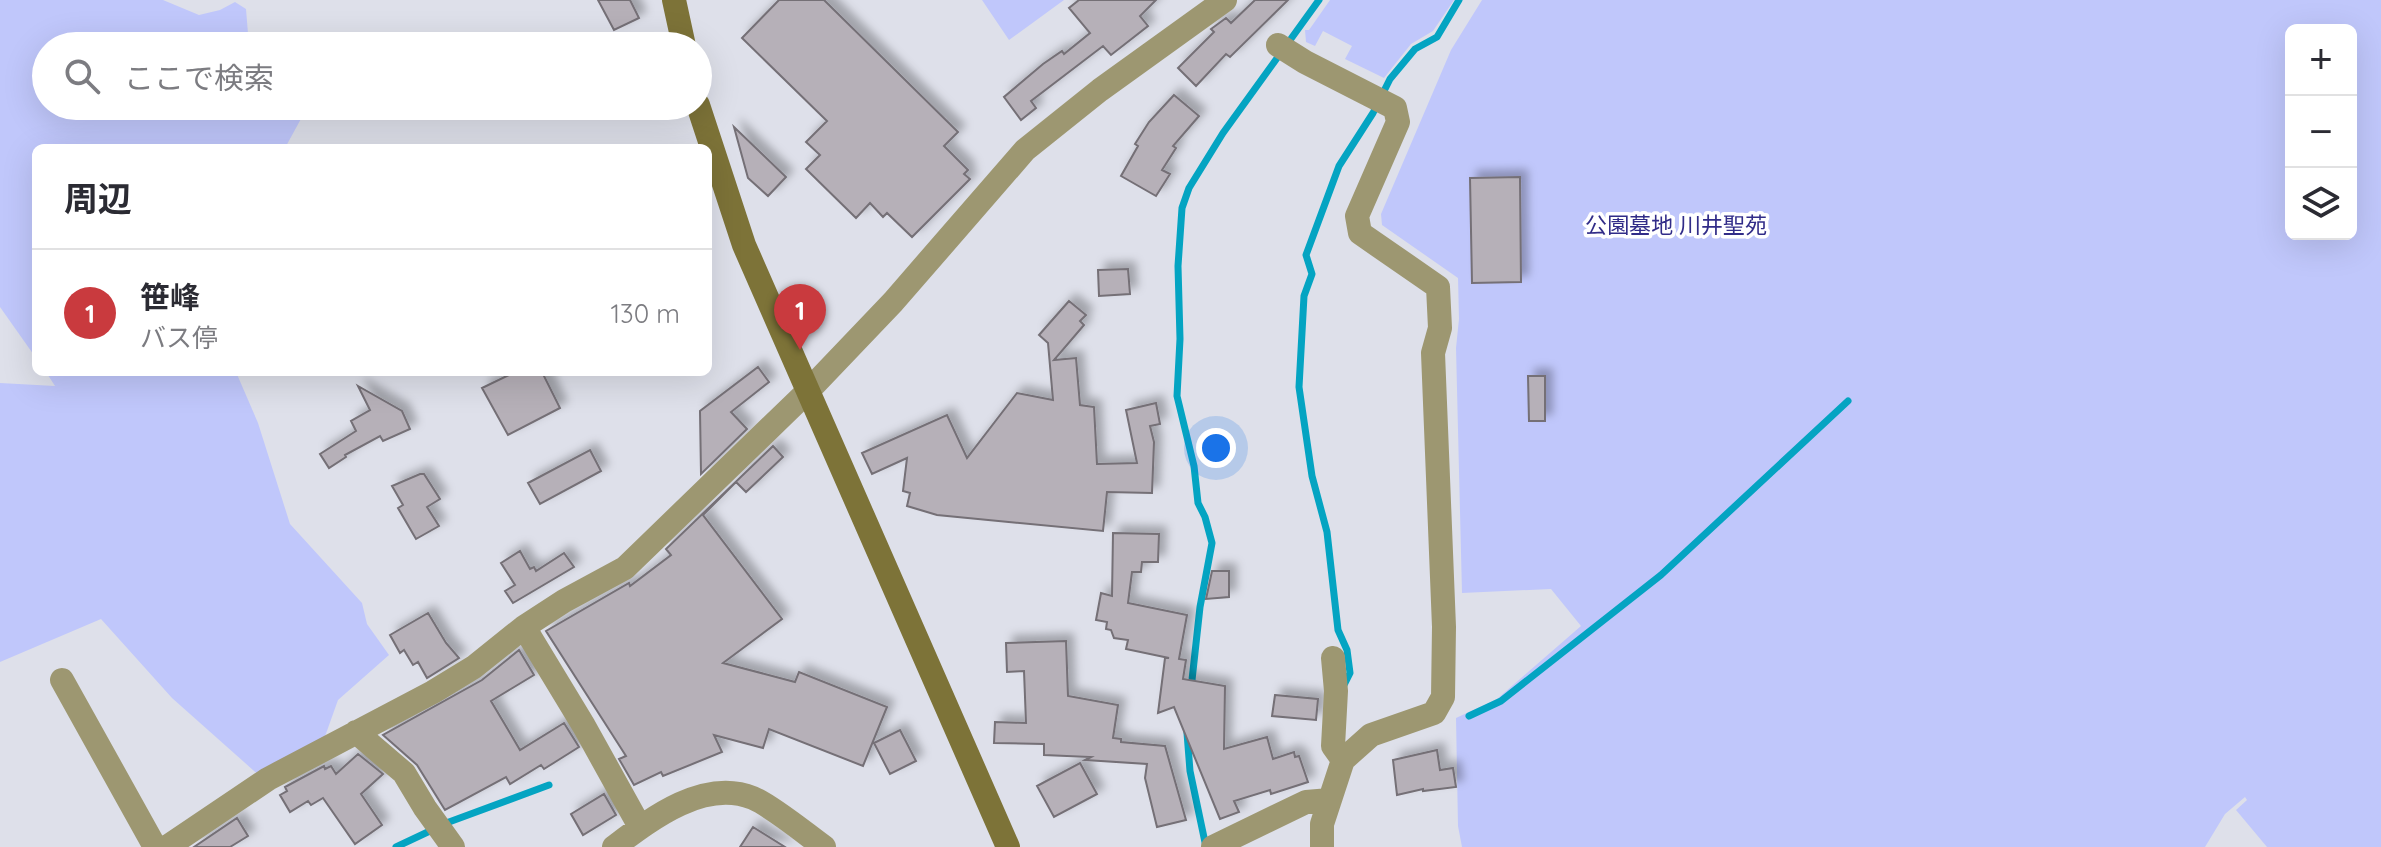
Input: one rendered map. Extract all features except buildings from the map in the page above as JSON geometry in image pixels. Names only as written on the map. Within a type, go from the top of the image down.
[{"type":"street","points":[[674,0],[681,32]]},
{"type":"street","points":[[62,680],[171,846],[268,779],[474,667],[524,627],[625,568],[809,390],[893,302],[1025,150],[1100,90],[1225,0]]},
{"type":"street","points":[[1278,45],[1395,108],[1398,122],[1357,216],[1360,233],[1438,287],[1440,328],[1433,353],[1444,627],[1443,697],[1434,713],[1371,735],[1343,760],[1322,824],[1322,847]]},
{"type":"street","points":[[703,120],[711,144]]},
{"type":"street","points":[[712,148],[744,245],[1008,847]]},
{"type":"street","points":[[524,627],[640,827]]},
{"type":"street","points":[[1333,658],[1336,691],[1333,746],[1343,760]]},
{"type":"street","points":[[356,732],[404,773],[453,847]]},
{"type":"street","points":[[614,847],[640,827],[687,801],[722,792],[753,798],[824,847]]},
{"type":"street","points":[[1213,847],[1306,802],[1330,800]]},
{"type":"green space","points":[[0,0],[163,0],[199,15],[220,10],[235,2],[246,9],[248,32],[32,32],[32,120],[300,120],[287,144],[32,144],[32,352],[0,307]]},
{"type":"green space","points":[[982,0],[1064,0],[1009,40]]},
{"type":"green space","points":[[1330,0],[1454,0],[1433,31],[1411,44],[1384,78],[1345,59],[1352,46],[1323,31],[1315,46],[1306,42],[1305,30],[1309,30]]},
{"type":"green space","name":"公園墓地 川井聖苑","points":[[1482,0],[2381,0],[2381,847],[2267,847],[2236,810],[2247,800],[2245,797],[2225,814],[2205,847],[1462,847],[1458,826],[1456,718],[1497,699],[1581,626],[1551,589],[1462,593],[1456,348],[1458,278],[1382,225],[1381,214],[1451,50]]},
{"type":"green space","points":[[49,376],[238,376],[258,423],[290,524],[362,603],[367,624],[389,655],[338,700],[323,742],[262,778],[172,698],[101,619],[0,662],[0,383],[55,386]]},
{"type":"waterway","points":[[1191,689],[1200,607],[1212,543],[1198,503],[1194,466],[1177,396],[1180,339],[1178,266],[1182,208],[1189,188],[1223,133],[1319,0]]},
{"type":"waterway","points":[[1344,685],[1350,673],[1347,650],[1338,630],[1327,532],[1312,476],[1299,387],[1304,296],[1312,274],[1306,255],[1339,166],[1373,113],[1390,79],[1415,49],[1437,37],[1459,0]]},
{"type":"waterway","points":[[1469,716],[1501,701],[1661,575],[1848,401]]},
{"type":"waterway","points":[[1187,733],[1190,771],[1206,847]]},
{"type":"waterway","points":[[396,847],[449,822],[549,785]]},
{"type":"place","name":"笹峰","points":[[800,350]]}]
